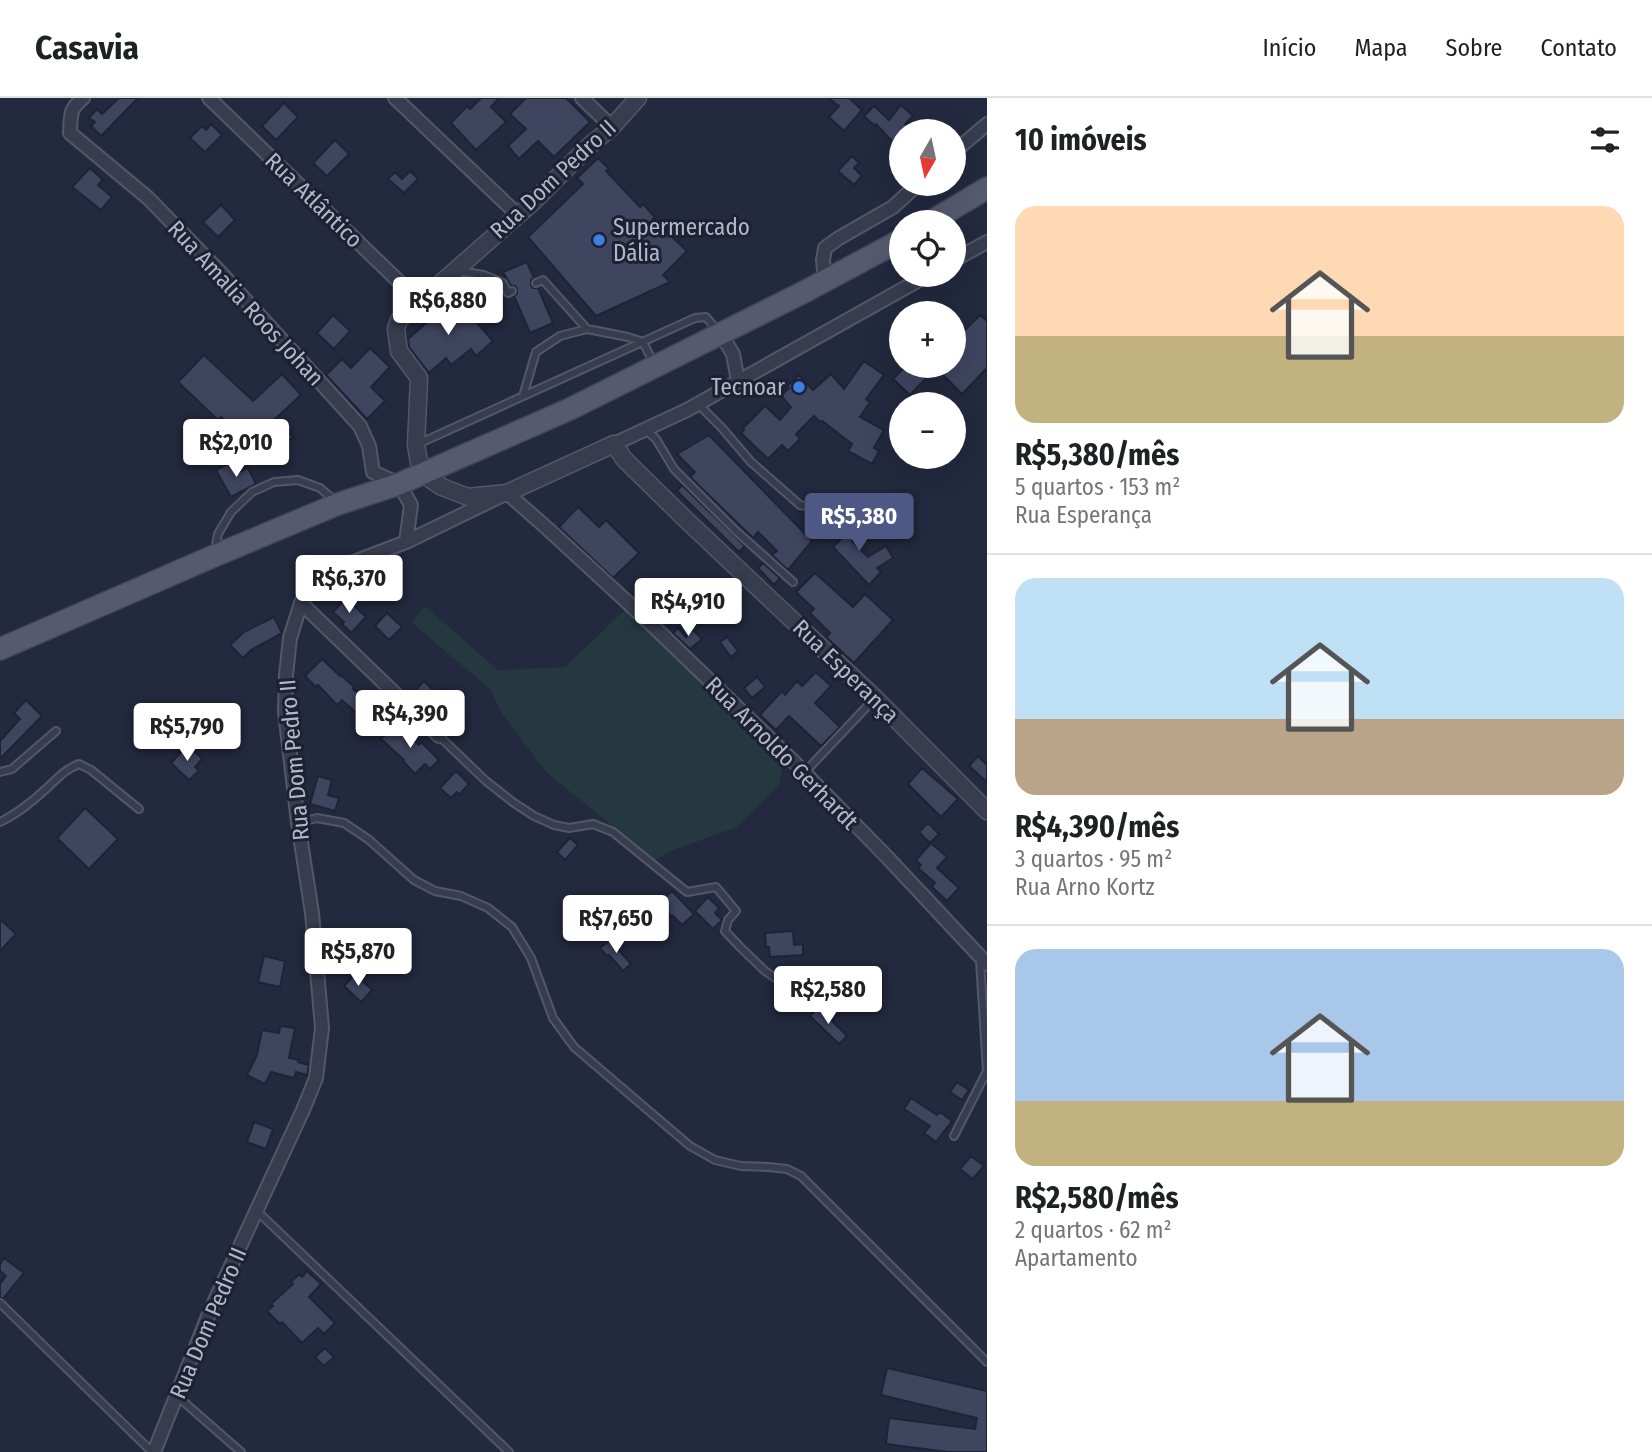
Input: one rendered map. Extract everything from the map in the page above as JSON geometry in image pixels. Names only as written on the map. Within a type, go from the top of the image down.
[{"type":"main road","points":[[950,210],[987,188]]},
{"type":"main road","points":[[0,649],[214,556],[338,504],[398,484],[570,409],[889,246]]},
{"type":"street","name":"Rua Amalia Roos Johan","points":[[83,98],[73,107],[70,133],[148,198],[221,273],[360,426],[369,446],[373,472],[398,484]]},
{"type":"street","name":"Rua Atlântico","points":[[209,98],[419,301]]},
{"type":"street","points":[[396,98],[517,214]]},
{"type":"street","points":[[582,98],[612,127]]},
{"type":"street","name":"Rua Dom Pedro II","points":[[421,473],[416,444],[419,378],[399,351],[396,329],[399,320],[534,201],[587,147],[612,127],[638,98]]},
{"type":"street","points":[[966,142],[987,124]]},
{"type":"street","points":[[825,281],[825,248],[893,207],[905,196]]},
{"type":"street","points":[[966,253],[987,242]]},
{"type":"street","points":[[421,473],[442,487],[468,497],[507,493],[687,410],[906,287]]},
{"type":"street","points":[[721,334],[733,354],[738,380]]},
{"type":"street","points":[[733,354],[747,363],[766,365]]},
{"type":"street","name":"Rua Esperança","points":[[614,444],[624,459],[875,698],[987,811]]},
{"type":"street","points":[[398,484],[411,505],[406,542]]},
{"type":"street","name":"Rua Dom Pedro II","points":[[153,1452],[211,1309],[316,1077],[322,1028],[312,913],[285,712],[289,638],[301,603],[312,578],[406,542],[507,493]]},
{"type":"street","name":"Rua Arnoldo Gerhardt","points":[[507,493],[652,625],[804,773],[983,960]]},
{"type":"street","points":[[301,603],[439,736]]},
{"type":"lane","points":[[454,270],[484,275],[503,283],[508,293],[512,291]]},
{"type":"lane","points":[[536,283],[544,281],[587,329]]},
{"type":"lane","points":[[416,444],[695,318],[706,317],[721,334]]},
{"type":"lane","points":[[523,397],[536,352],[560,336],[587,329],[643,342],[655,367]]},
{"type":"lane","points":[[697,403],[751,462],[800,505],[845,513],[872,530]]},
{"type":"lane","points":[[645,429],[656,439],[674,469],[736,531],[793,582]]},
{"type":"lane","points":[[214,556],[218,534],[231,512],[252,492],[274,482],[298,480],[320,488],[338,504]]},
{"type":"lane","points":[[804,773],[875,698]]},
{"type":"lane","points":[[0,772],[12,769],[56,731]]},
{"type":"lane","points":[[439,736],[486,781],[534,816],[554,825],[569,828],[593,824],[613,832],[687,892],[716,887],[737,911],[728,920],[725,931],[765,971],[800,995],[816,999]]},
{"type":"lane","points":[[0,822],[12,817],[66,769],[79,764],[91,770],[139,809]]},
{"type":"lane","points":[[298,823],[317,818],[344,822],[368,839],[414,880],[435,891],[461,896],[488,908],[512,927],[531,958],[553,1018],[574,1047],[690,1146],[715,1160],[741,1166],[787,1169],[801,1176],[987,1362]]},
{"type":"lane","points":[[954,1136],[987,1071],[983,960]]},
{"type":"lane","points":[[257,1211],[509,1452]]},
{"type":"lane","points":[[0,1303],[153,1452]]},
{"type":"lane","points":[[176,1395],[242,1452]]},
{"type":"shaded area","points":[[425,606],[498,670],[565,667],[626,609],[783,759],[780,784],[737,827],[671,851],[655,860],[547,773],[500,711],[491,690],[412,623]]},
{"type":"building","points":[[119,98],[138,98],[101,136],[91,126],[95,122],[89,118],[97,109],[102,114]]},
{"type":"building","points":[[481,98],[499,98],[491,107],[506,122],[476,150],[451,123],[467,106],[470,109]]},
{"type":"building","points":[[526,98],[566,98],[590,122],[554,157],[538,141],[519,159],[508,146],[526,129],[510,114]]},
{"type":"building","points":[[828,98],[849,98],[862,110],[844,131],[829,117],[839,106]]},
{"type":"building","points":[[284,103],[298,117],[276,140],[262,126]]},
{"type":"building","points":[[901,105],[913,116],[910,119],[890,119]]},
{"type":"building","points":[[874,106],[889,120],[889,138],[864,116]]},
{"type":"building","points":[[211,124],[222,135],[205,152],[190,138],[202,126],[206,130]]},
{"type":"building","points":[[335,140],[349,154],[327,176],[313,163]]},
{"type":"building","points":[[852,156],[859,163],[854,168],[862,176],[854,185],[838,171]]},
{"type":"building","points":[[598,158],[609,169],[606,171],[640,207],[643,204],[655,217],[653,219],[687,251],[663,275],[670,282],[596,316],[528,237],[583,184],[577,178]]},
{"type":"building","points":[[90,168],[103,180],[98,185],[112,197],[101,210],[72,187]]},
{"type":"building","points":[[410,171],[418,179],[404,193],[388,179],[395,172],[402,179]]},
{"type":"building","points":[[221,205],[235,220],[218,237],[203,222]]},
{"type":"building","points":[[527,262],[534,278],[531,285],[538,288],[553,323],[530,333],[514,296],[517,289],[511,286],[503,272]]},
{"type":"building","points":[[455,298],[493,341],[476,356],[471,349],[451,365],[446,358],[429,373],[409,347],[408,339]]},
{"type":"building","points":[[333,315],[350,331],[334,349],[317,333]]},
{"type":"building","points":[[980,315],[987,321],[987,368],[964,392],[960,392],[946,378],[966,378],[966,329]]},
{"type":"building","points":[[370,348],[390,367],[371,387],[385,401],[367,419],[326,375],[342,359],[351,368]]},
{"type":"building","points":[[204,355],[253,401],[282,374],[301,395],[275,419],[293,437],[264,463],[221,417],[218,420],[178,382]]},
{"type":"building","points":[[864,361],[884,375],[866,399],[870,402],[860,417],[884,430],[874,448],[879,451],[872,464],[848,451],[852,444],[814,416],[796,434],[800,439],[788,451],[782,445],[768,459],[741,433],[765,406],[780,420],[791,407],[781,396],[799,375],[813,390],[831,374],[844,389]]},
{"type":"building","points":[[926,378],[913,392],[907,392],[893,379]]},
{"type":"building","points":[[709,435],[812,541],[788,570],[772,555],[777,551],[758,532],[753,538],[690,477],[695,472],[677,454]]},
{"type":"building","points":[[231,462],[237,473],[248,468],[256,484],[231,497],[216,470]]},
{"type":"building","points":[[682,485],[745,546],[739,552],[677,491]]},
{"type":"building","points":[[578,507],[599,527],[606,520],[639,553],[613,578],[559,527]]},
{"type":"building","points":[[839,518],[850,529],[854,526],[861,533],[852,541],[868,557],[886,546],[893,558],[877,568],[881,572],[869,585],[833,547],[842,538],[830,527]]},
{"type":"building","points":[[763,563],[780,578],[774,585],[758,568]]},
{"type":"building","points":[[815,573],[853,607],[865,594],[893,620],[854,663],[826,637],[830,633],[810,613],[814,609],[796,592]]},
{"type":"building","points":[[346,598],[366,617],[351,633],[333,612]]},
{"type":"building","points":[[387,613],[402,627],[389,640],[375,626]]},
{"type":"building","points":[[274,617],[282,633],[251,650],[243,658],[230,645],[244,632]]},
{"type":"building","points":[[678,628],[686,637],[693,630],[702,639],[690,649],[673,633]]},
{"type":"building","points":[[727,637],[738,651],[731,657],[720,642]]},
{"type":"building","points":[[322,659],[370,704],[360,716],[342,700],[337,705],[305,676]]},
{"type":"building","points":[[816,672],[831,686],[815,703],[840,727],[821,746],[789,716],[776,730],[760,715],[782,691],[785,695],[797,681],[802,686]]},
{"type":"building","points":[[757,677],[765,687],[752,698],[744,688]]},
{"type":"building","points":[[424,681],[438,695],[444,688],[456,700],[451,705],[467,720],[456,731],[413,693]]},
{"type":"building","points":[[26,700],[42,716],[0,759],[0,741],[20,719],[14,713]]},
{"type":"building","points":[[393,726],[419,745],[421,742],[439,760],[430,769],[425,764],[415,774],[381,739]]},
{"type":"building","points":[[188,745],[202,759],[195,767],[199,771],[189,780],[171,763]]},
{"type":"building","points":[[978,756],[987,765],[987,782],[969,766]]},
{"type":"building","points":[[922,768],[958,799],[941,817],[908,784]]},
{"type":"building","points":[[456,771],[469,784],[459,795],[457,792],[451,798],[440,788]]},
{"type":"building","points":[[318,776],[332,780],[328,795],[339,798],[335,811],[310,804]]},
{"type":"building","points":[[85,808],[118,839],[89,869],[57,838]]},
{"type":"building","points":[[928,823],[939,834],[930,843],[919,832]]},
{"type":"building","points":[[570,838],[578,845],[565,860],[557,852]]},
{"type":"building","points":[[931,843],[947,857],[937,868],[959,888],[947,901],[932,887],[935,883],[918,868],[921,865],[916,860]]},
{"type":"building","points":[[672,891],[694,914],[682,925],[659,903]]},
{"type":"building","points":[[708,897],[719,908],[715,913],[722,920],[713,929],[695,911]]},
{"type":"building","points":[[0,919],[16,934],[0,951]]},
{"type":"building","points":[[793,931],[794,945],[803,944],[803,955],[770,957],[765,933]]},
{"type":"building","points":[[610,940],[631,964],[623,971],[600,948]]},
{"type":"building","points":[[264,956],[285,961],[280,987],[258,982]]},
{"type":"building","points":[[355,974],[372,990],[361,1002],[344,986]]},
{"type":"building","points":[[818,1007],[847,1036],[839,1044],[810,1016]]},
{"type":"building","points":[[280,1026],[295,1028],[289,1058],[309,1065],[307,1075],[296,1072],[294,1078],[271,1072],[265,1084],[247,1075],[257,1055],[262,1030],[279,1033]]},
{"type":"building","points":[[957,1082],[969,1090],[962,1100],[950,1092]]},
{"type":"building","points":[[911,1098],[937,1115],[940,1112],[952,1121],[936,1142],[924,1133],[930,1126],[904,1109]]},
{"type":"building","points":[[254,1122],[273,1129],[266,1149],[247,1142]]},
{"type":"building","points":[[971,1156],[984,1166],[973,1179],[960,1169]]},
{"type":"building","points":[[4,1258],[24,1273],[3,1299],[0,1297],[0,1284],[6,1276],[0,1271],[0,1264]]},
{"type":"building","points":[[307,1271],[321,1284],[309,1297],[335,1323],[324,1334],[318,1328],[302,1343],[267,1311],[299,1274],[302,1277]]},
{"type":"building","points":[[325,1348],[334,1357],[324,1366],[315,1357]]},
{"type":"building","points":[[887,1368],[987,1391],[987,1452],[948,1452],[886,1444],[889,1418],[975,1429],[977,1418],[881,1395]]},
{"type":"place","name":"Supermercado Dália","points":[[599,240]]},
{"type":"place","name":"Tecnoar","points":[[799,387]]}]
